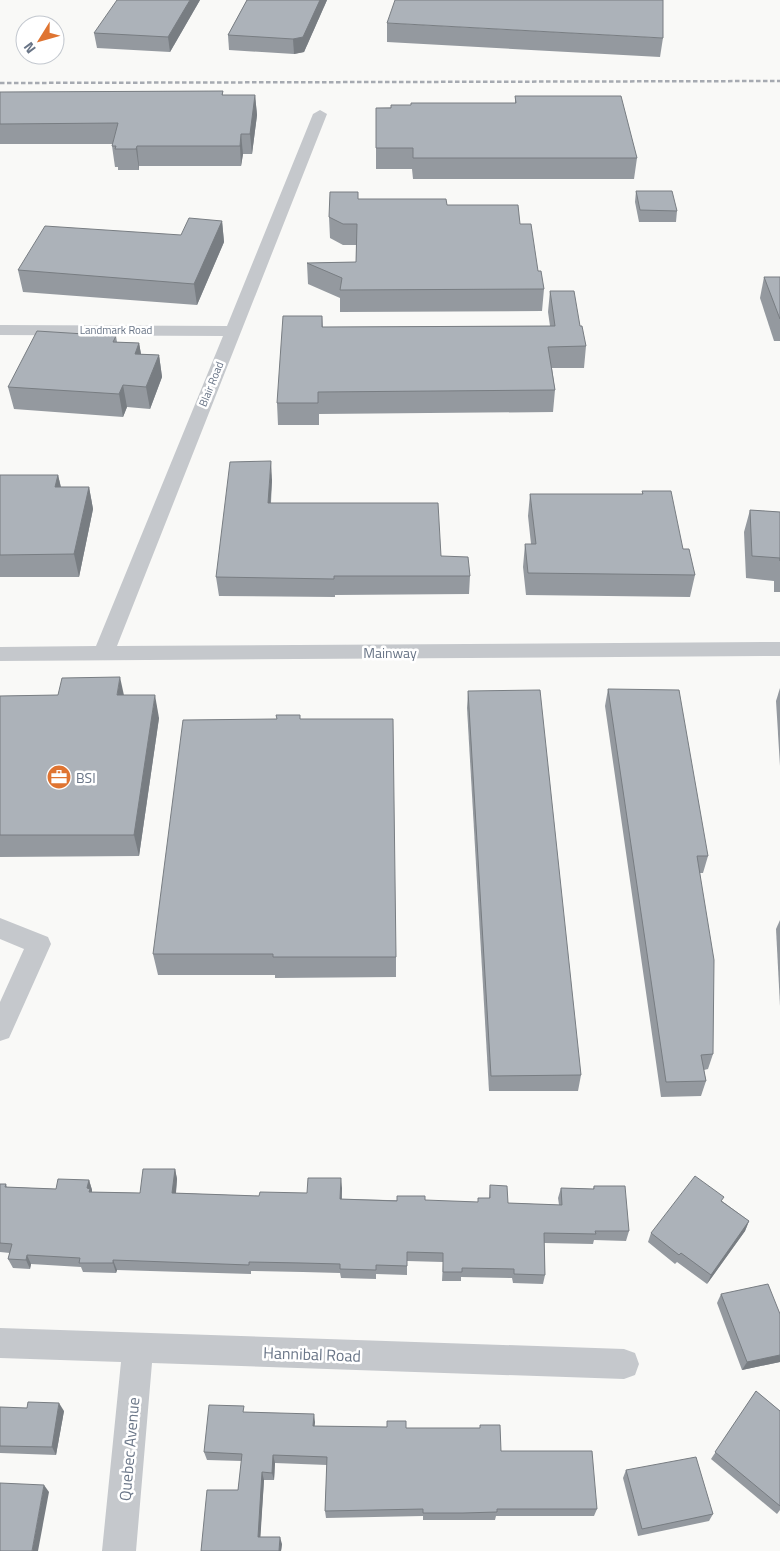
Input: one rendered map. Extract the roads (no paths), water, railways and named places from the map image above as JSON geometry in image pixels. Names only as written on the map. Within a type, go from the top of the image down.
[{"type":"street","name":"Blair Road","points":[[102,654],[320,114]]},
{"type":"street","name":"Landmark Road","points":[[0,330],[232,331]]},
{"type":"street","name":"Mainway","points":[[0,654],[780,649]]},
{"type":"street","points":[[0,928],[39,944],[0,1030]]},
{"type":"street","name":"Hannibal Road","points":[[0,1343],[624,1364]]},
{"type":"street","name":"Quebec Avenue","points":[[119,1551],[138,1348]]},
{"type":"railway","points":[[0,83],[780,81]]},
{"type":"place","name":"BSI","points":[[59,777]]}]
